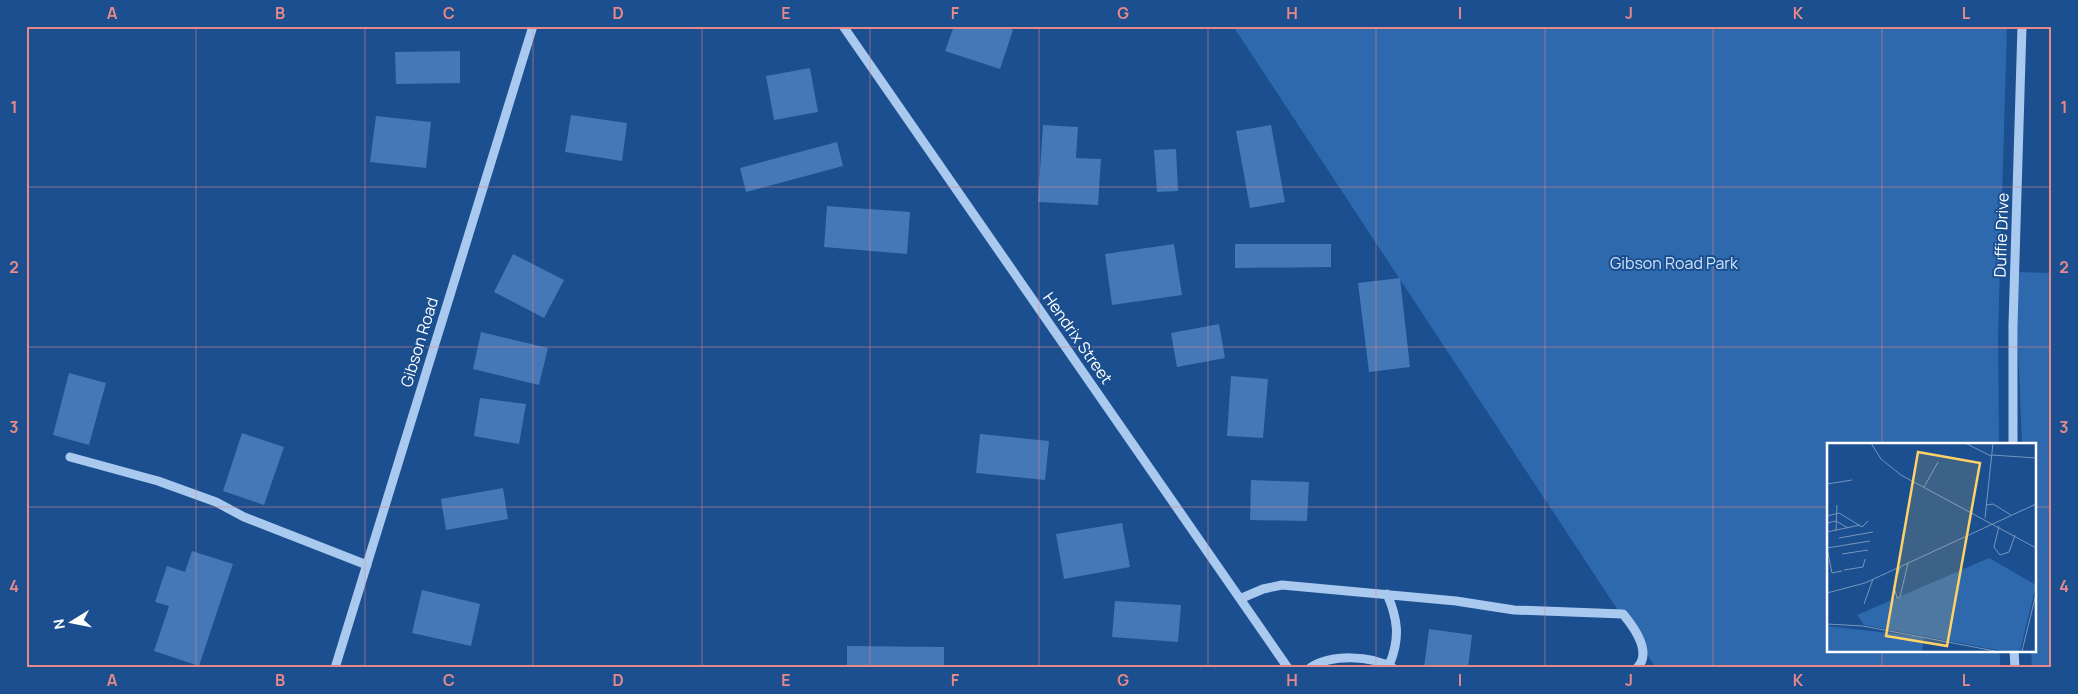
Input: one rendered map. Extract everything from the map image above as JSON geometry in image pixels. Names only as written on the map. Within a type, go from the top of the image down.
[{"type":"street","name":"Gibson Road","points":[[335,668],[533,26]]},
{"type":"street","name":"Hendrix Street","points":[[842,26],[1242,598],[1288,668]]},
{"type":"street","name":"Duffie Drive","points":[[2014,443],[2013,325],[2022,26]]},
{"type":"street","points":[[70,457],[158,481],[216,502],[244,516],[367,564]]},
{"type":"street","points":[[1242,598],[1263,589],[1282,585],[1388,594],[1514,610],[1623,614],[1638,631],[1642,650],[1640,665],[1637,668]]},
{"type":"street","points":[[1310,668],[1322,660],[1350,657],[1390,666],[1397,646],[1397,628],[1396,614],[1388,594]]},
{"type":"street","points":[[2014,652],[2014,668]]},
{"type":"green space","name":"Gibson Road Park","points":[[1233,26],[2007,26],[1998,335],[1999,443],[1827,443],[1827,652],[2000,652],[2000,668],[1656,668]]},
{"type":"green space","points":[[2015,272],[2052,273],[2052,668],[2032,668],[2031,652],[2036,652],[2036,443],[2022,443]]},
{"type":"building","points":[[954,26],[1002,26],[1013,30],[1000,69],[945,51]]},
{"type":"building","points":[[460,51],[460,83],[396,84],[395,52]]},
{"type":"building","points":[[810,68],[818,112],[774,120],[766,76]]},
{"type":"building","points":[[571,115],[627,123],[622,161],[565,152]]},
{"type":"building","points":[[376,116],[431,122],[426,168],[370,162]]},
{"type":"building","points":[[1043,125],[1078,127],[1076,158],[1101,159],[1098,205],[1038,202]]},
{"type":"building","points":[[1271,125],[1285,202],[1250,208],[1236,131]]},
{"type":"building","points":[[837,142],[843,166],[746,192],[740,168]]},
{"type":"building","points":[[1176,149],[1178,191],[1157,192],[1154,150]]},
{"type":"building","points":[[827,206],[910,212],[907,254],[824,247]]},
{"type":"building","points":[[1174,244],[1182,295],[1112,305],[1105,254]]},
{"type":"building","points":[[1235,244],[1331,244],[1331,267],[1235,268]]},
{"type":"building","points":[[513,254],[564,280],[544,318],[494,292]]},
{"type":"building","points":[[1400,278],[1410,367],[1369,372],[1358,283]]},
{"type":"building","points":[[1219,324],[1225,358],[1177,367],[1171,333]]},
{"type":"building","points":[[481,332],[548,348],[539,385],[473,369]]},
{"type":"building","points":[[69,373],[106,383],[89,445],[53,435]]},
{"type":"building","points":[[1231,376],[1268,379],[1263,438],[1227,436]]},
{"type":"building","points":[[480,398],[526,404],[519,444],[474,436]]},
{"type":"building","points":[[242,433],[284,447],[264,505],[223,491]]},
{"type":"building","points":[[980,434],[1049,441],[1045,480],[976,473]]},
{"type":"building","points":[[1251,480],[1309,482],[1307,521],[1250,520]]},
{"type":"building","points":[[503,488],[508,519],[446,530],[441,499]]},
{"type":"building","points":[[1122,523],[1130,567],[1064,579],[1056,534]]},
{"type":"building","points":[[192,551],[233,564],[199,666],[154,651],[169,606],[155,602],[167,566],[185,572]]},
{"type":"building","points":[[422,590],[480,604],[471,646],[412,633]]},
{"type":"building","points":[[1115,601],[1181,605],[1178,642],[1112,637]]},
{"type":"building","points":[[1429,629],[1472,635],[1468,668],[1424,668]]},
{"type":"building","points":[[847,646],[944,647],[944,668],[847,668]]}]
